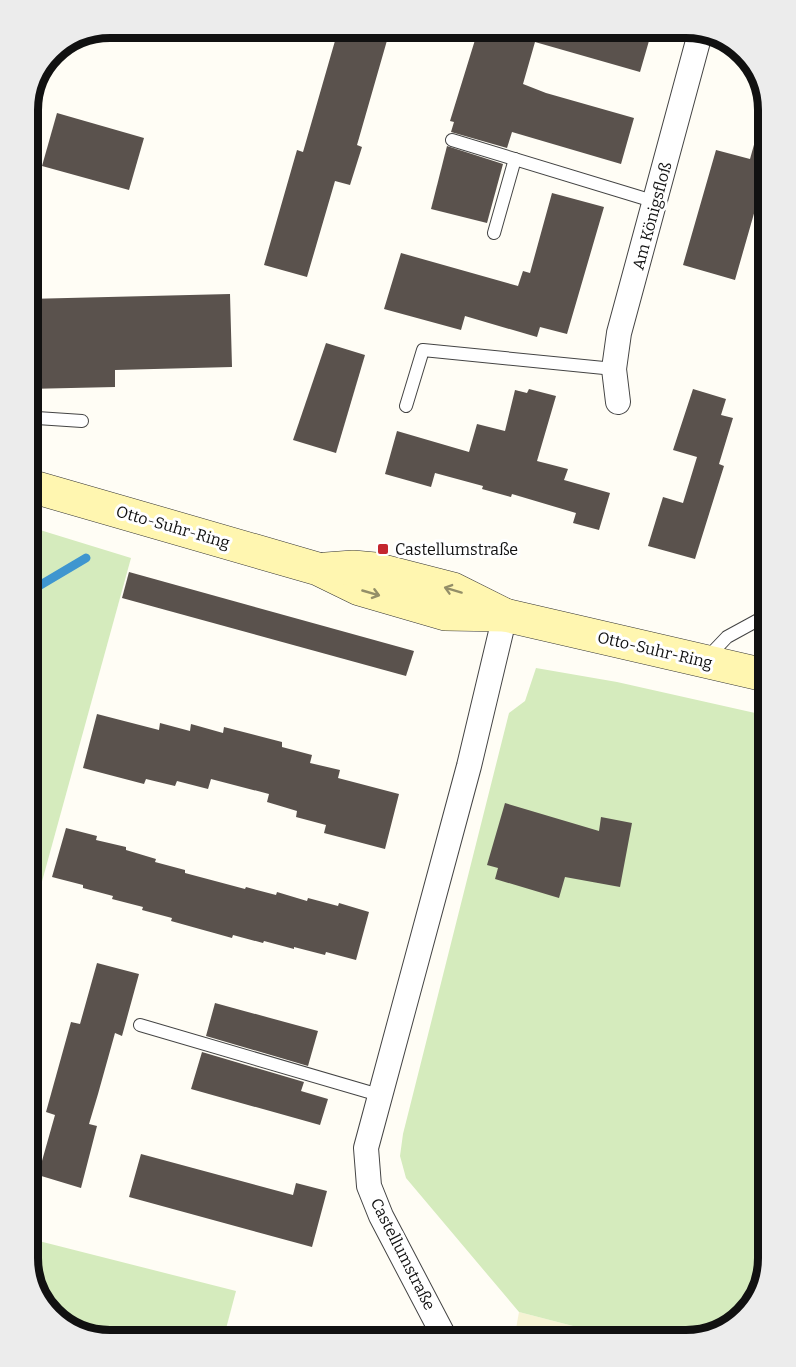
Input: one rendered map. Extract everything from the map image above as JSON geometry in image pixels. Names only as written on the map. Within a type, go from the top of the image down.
[{"type":"street","name":"Am Königsfloß","points":[[618,402],[614,369],[619,333],[700,39]]},
{"type":"street","name":"Otto-Suhr-Ring","points":[[38,488],[318,569],[359,590],[445,615],[505,615],[758,673]]},
{"type":"street","name":"Castellumstraße","points":[[441,1330],[381,1216],[369,1186],[366,1149],[469,766],[505,615]]},
{"type":"lane","points":[[452,140],[656,202]]},
{"type":"lane","points":[[494,233],[515,159]]},
{"type":"lane","points":[[406,406],[423,350],[614,369]]},
{"type":"lane","points":[[38,418],[82,421]]},
{"type":"lane","points":[[704,661],[727,637],[758,620]]},
{"type":"lane","points":[[140,1025],[380,1095]]},
{"type":"shaded area","points":[[519,1312],[588,1330],[516,1330]]},
{"type":"green space","points":[[38,529],[131,558],[38,896]]},
{"type":"green space","points":[[536,668],[617,682],[758,714],[758,1267],[753,1285],[741,1305],[734,1312],[710,1326],[686,1330],[588,1330],[519,1312],[406,1178],[400,1156],[403,1134],[509,713],[525,701]]},
{"type":"green space","points":[[38,1241],[236,1291],[226,1329],[105,1329],[86,1326],[62,1312],[45,1289],[38,1267]]},
{"type":"building","points":[[336,38],[388,38],[357,145],[362,147],[350,185],[335,181],[307,277],[264,265],[297,150],[303,152]]},
{"type":"building","points":[[476,38],[650,38],[640,72],[535,42],[523,84],[546,93],[634,118],[621,164],[512,132],[507,148],[451,132],[454,122],[450,121]]},
{"type":"building","points":[[57,113],[144,138],[129,190],[42,166]]},
{"type":"building","points":[[758,130],[758,203],[735,280],[683,265],[716,150],[750,159]]},
{"type":"building","points":[[447,146],[503,164],[487,223],[431,209]]},
{"type":"building","points":[[552,193],[604,207],[567,334],[540,327],[537,337],[465,316],[461,330],[384,309],[401,253],[518,286],[523,271],[530,273]]},
{"type":"building","points":[[230,294],[232,367],[115,370],[115,387],[38,389],[38,299]]},
{"type":"building","points":[[326,343],[365,355],[336,453],[293,440]]},
{"type":"building","points":[[529,389],[556,396],[537,461],[568,469],[564,480],[610,493],[599,530],[573,523],[576,513],[512,494],[511,497],[482,489],[483,486],[435,473],[431,487],[385,474],[397,431],[469,452],[477,424],[505,431],[515,390],[527,393]]},
{"type":"building","points":[[693,389],[726,399],[721,415],[733,418],[719,464],[724,466],[695,559],[648,546],[663,497],[683,503],[697,457],[673,450]]},
{"type":"building","points":[[129,572],[414,651],[406,676],[122,598]]},
{"type":"building","points":[[97,714],[159,730],[160,723],[190,731],[191,724],[223,733],[224,727],[282,742],[282,747],[312,755],[310,763],[340,770],[338,778],[399,794],[385,849],[324,833],[326,825],[296,817],[297,811],[267,802],[269,794],[211,779],[208,789],[177,781],[175,786],[146,779],[144,784],[83,768]]},
{"type":"building","points":[[505,803],[599,831],[601,817],[632,823],[620,887],[565,877],[559,898],[495,879],[498,868],[487,865]]},
{"type":"building","points":[[66,828],[97,836],[96,840],[126,847],[126,850],[156,859],[155,862],[185,870],[185,873],[245,889],[246,887],[276,895],[277,892],[307,901],[308,898],[338,906],[339,903],[369,912],[356,960],[326,952],[325,955],[264,941],[263,943],[233,935],[232,938],[171,921],[172,918],[142,910],[143,907],[112,899],[113,896],[83,888],[83,885],[52,877]]},
{"type":"building","points":[[97,963],[139,974],[122,1036],[115,1033],[89,1124],[97,1126],[81,1188],[38,1175],[55,1115],[46,1112],[71,1022],[80,1024]]},
{"type":"building","points":[[215,1003],[318,1031],[308,1066],[206,1036]]},
{"type":"building","points":[[202,1052],[304,1082],[301,1091],[328,1099],[320,1125],[191,1089]]},
{"type":"building","points":[[141,1154],[293,1195],[296,1183],[327,1191],[312,1247],[129,1197]]},
{"type":"waterway","points":[[38,586],[86,558]]},
{"type":"place","name":"Castellumstraße","points":[[383,549]]}]
